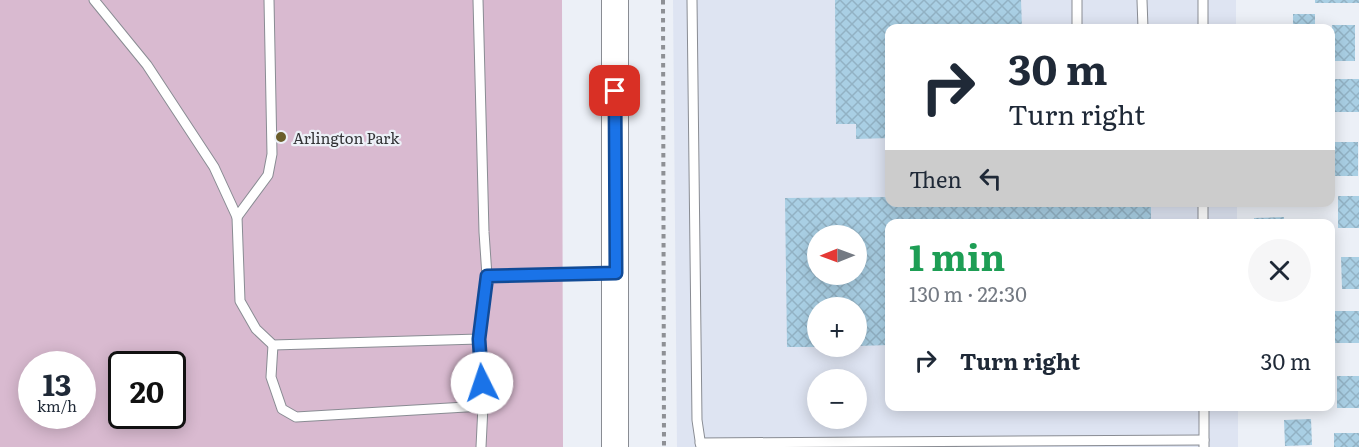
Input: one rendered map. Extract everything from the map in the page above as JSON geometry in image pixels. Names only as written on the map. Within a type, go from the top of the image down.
[{"type":"main road","points":[[615,0],[615,447]]},
{"type":"lane","points":[[94,0],[147,65],[214,167],[237,217],[240,301],[256,329],[273,345],[479,339]]},
{"type":"lane","points":[[237,217],[268,175],[272,154],[269,0]]},
{"type":"lane","points":[[478,0],[487,276],[479,339],[483,406],[481,447]]},
{"type":"lane","points":[[692,0],[697,420],[700,445],[1204,443],[1204,411]]},
{"type":"lane","points":[[1077,0],[1077,24]]},
{"type":"lane","points":[[1142,0],[1143,24]]},
{"type":"lane","points":[[1203,0],[1203,24]]},
{"type":"lane","points":[[487,276],[616,273]]},
{"type":"lane","points":[[273,345],[271,377],[282,409],[296,417],[483,406]]},
{"type":"path","points":[[663,0],[664,447]]},
{"type":"shaded area","name":"Arlington Park","points":[[0,0],[562,0],[563,447],[0,447]]},
{"type":"shaded area","points":[[673,0],[1236,0],[1236,24],[885,24],[885,207],[1237,207],[1237,219],[885,219],[885,411],[1238,411],[1238,447],[677,447]]},
{"type":"building","points":[[835,0],[1021,0],[1022,24],[885,24],[885,138],[856,139],[856,124],[836,124]]},
{"type":"building","points":[[1315,0],[1359,0],[1359,3],[1315,3]]},
{"type":"building","points":[[1293,14],[1315,14],[1315,24],[1293,24]]},
{"type":"building","points":[[1335,25],[1355,25],[1355,61],[1335,61]]},
{"type":"building","points":[[1335,79],[1359,79],[1359,112],[1335,112]]},
{"type":"building","points":[[1335,142],[1358,142],[1358,176],[1335,176]]},
{"type":"building","points":[[1338,196],[1359,196],[1359,228],[1338,228]]},
{"type":"building","points":[[885,197],[885,207],[1151,207],[1151,219],[885,219],[885,345],[867,346],[867,297],[807,297],[807,347],[787,347],[785,198]]},
{"type":"building","points":[[1284,217],[1284,219],[1254,219]]},
{"type":"building","points":[[1341,257],[1359,257],[1359,289],[1342,289]]},
{"type":"building","points":[[1335,311],[1359,311],[1359,343],[1335,343]]},
{"type":"building","points":[[1337,376],[1359,376],[1359,408],[1337,408]]},
{"type":"building","points":[[1311,419],[1312,445],[1285,446],[1284,420]]},
{"type":"building","points":[[1334,433],[1359,433],[1359,447],[1334,447]]},
{"type":"place","name":"Arlington Park","points":[[281,137]]},
{"type":"route","points":[[482,383],[479,339],[487,276],[616,273],[615,91]]}]
